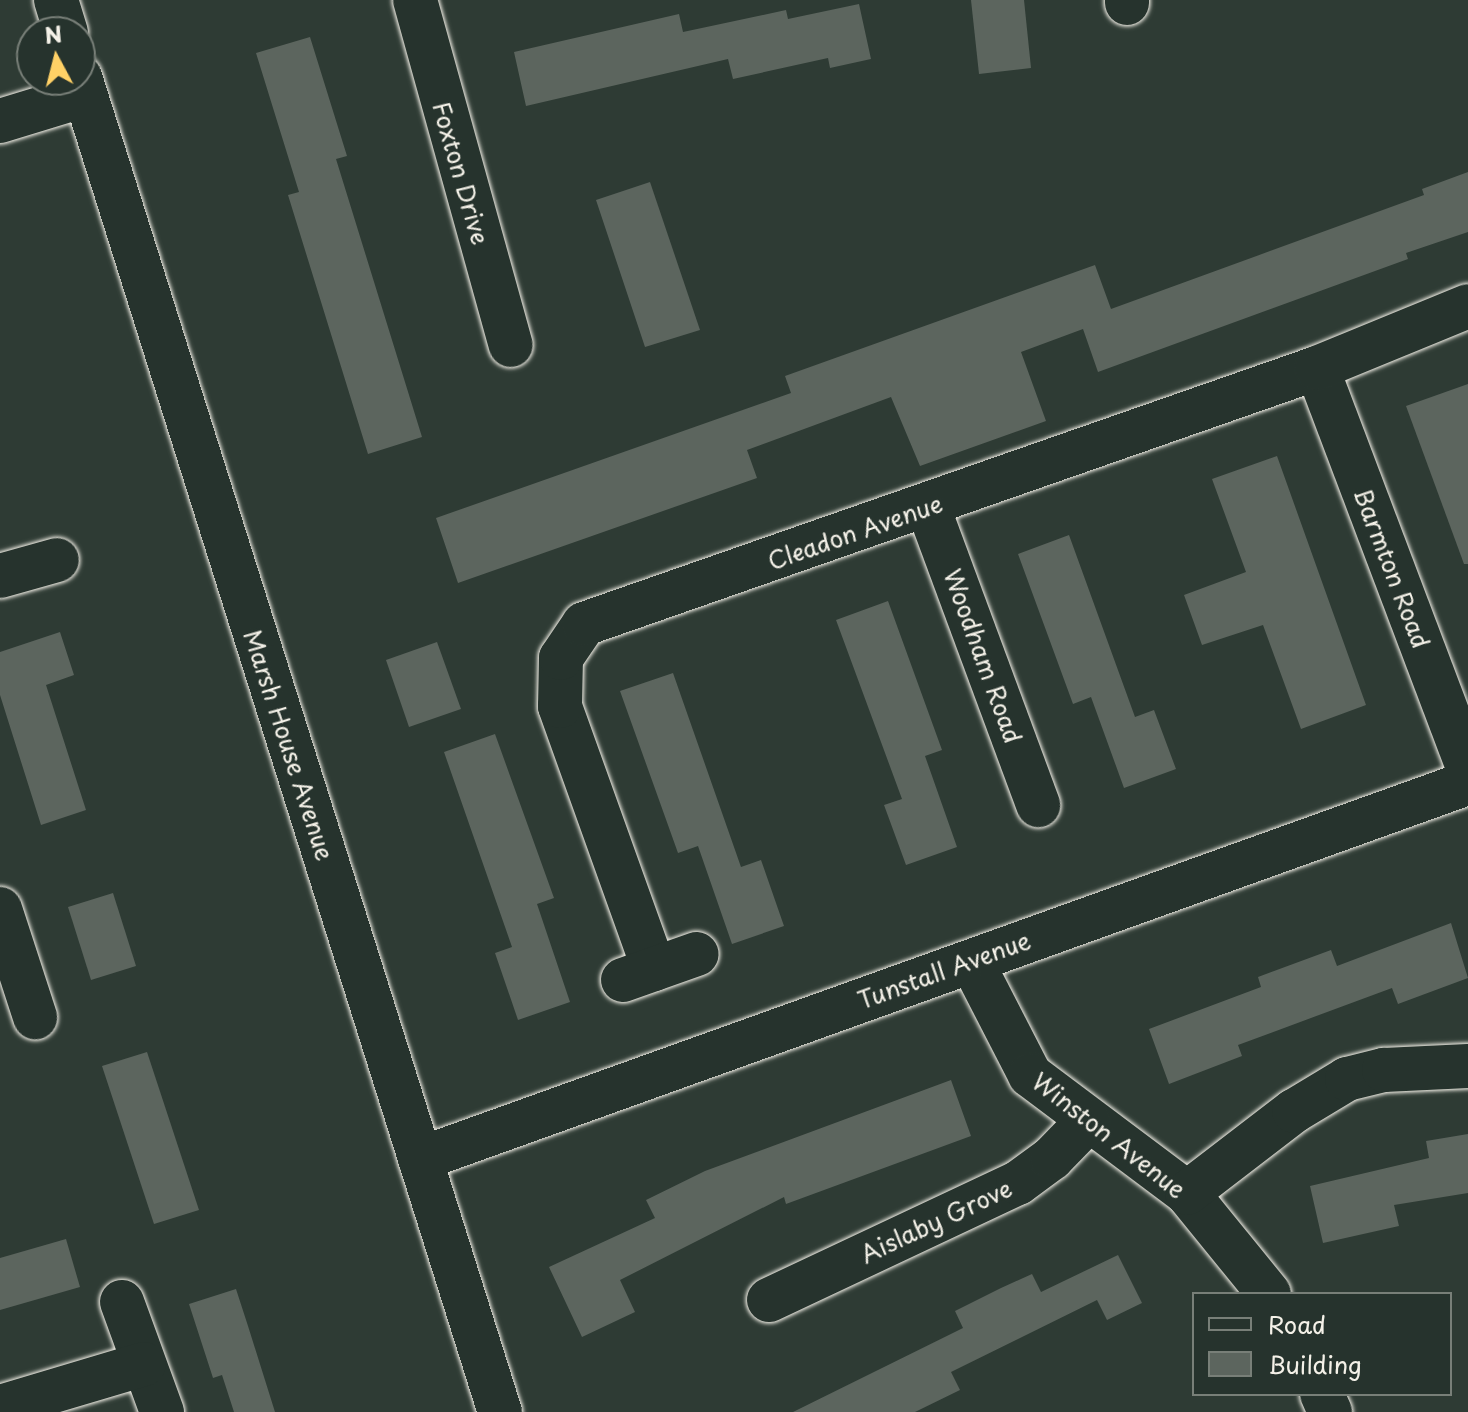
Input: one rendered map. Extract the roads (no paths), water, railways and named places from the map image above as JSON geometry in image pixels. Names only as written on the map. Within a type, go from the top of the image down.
[{"type":"street","name":"Foxton Drive","points":[[419,1],[511,345]]},
{"type":"street","points":[[0,121],[59,96]]},
{"type":"street","name":"Marsh House Avenue","points":[[86,96],[500,1412]]},
{"type":"street","name":"Cleadon Avenue","points":[[697,954],[639,974],[560,706],[561,658],[584,624],[928,507],[1317,368],[1468,306]]},
{"type":"street","name":"Barmton Road","points":[[1317,368],[1468,767]]},
{"type":"street","name":"Woodham Road","points":[[928,507],[1041,803]]},
{"type":"street","points":[[0,577],[57,560]]},
{"type":"street","name":"Tunstall Avenue","points":[[420,1159],[1468,783]]},
{"type":"street","points":[[0,909],[10,972],[35,1017]]},
{"type":"street","name":"Winston Avenue","points":[[972,962],[1030,1075],[1187,1193],[1267,1292]]},
{"type":"street","points":[[1187,1193],[1294,1111],[1347,1079],[1384,1070],[1468,1066]]},
{"type":"street","name":"Aislaby Grove","points":[[769,1300],[1018,1183],[1088,1121]]},
{"type":"street","points":[[122,1302],[162,1412]]},
{"type":"street","points":[[0,1407],[144,1364]]}]
